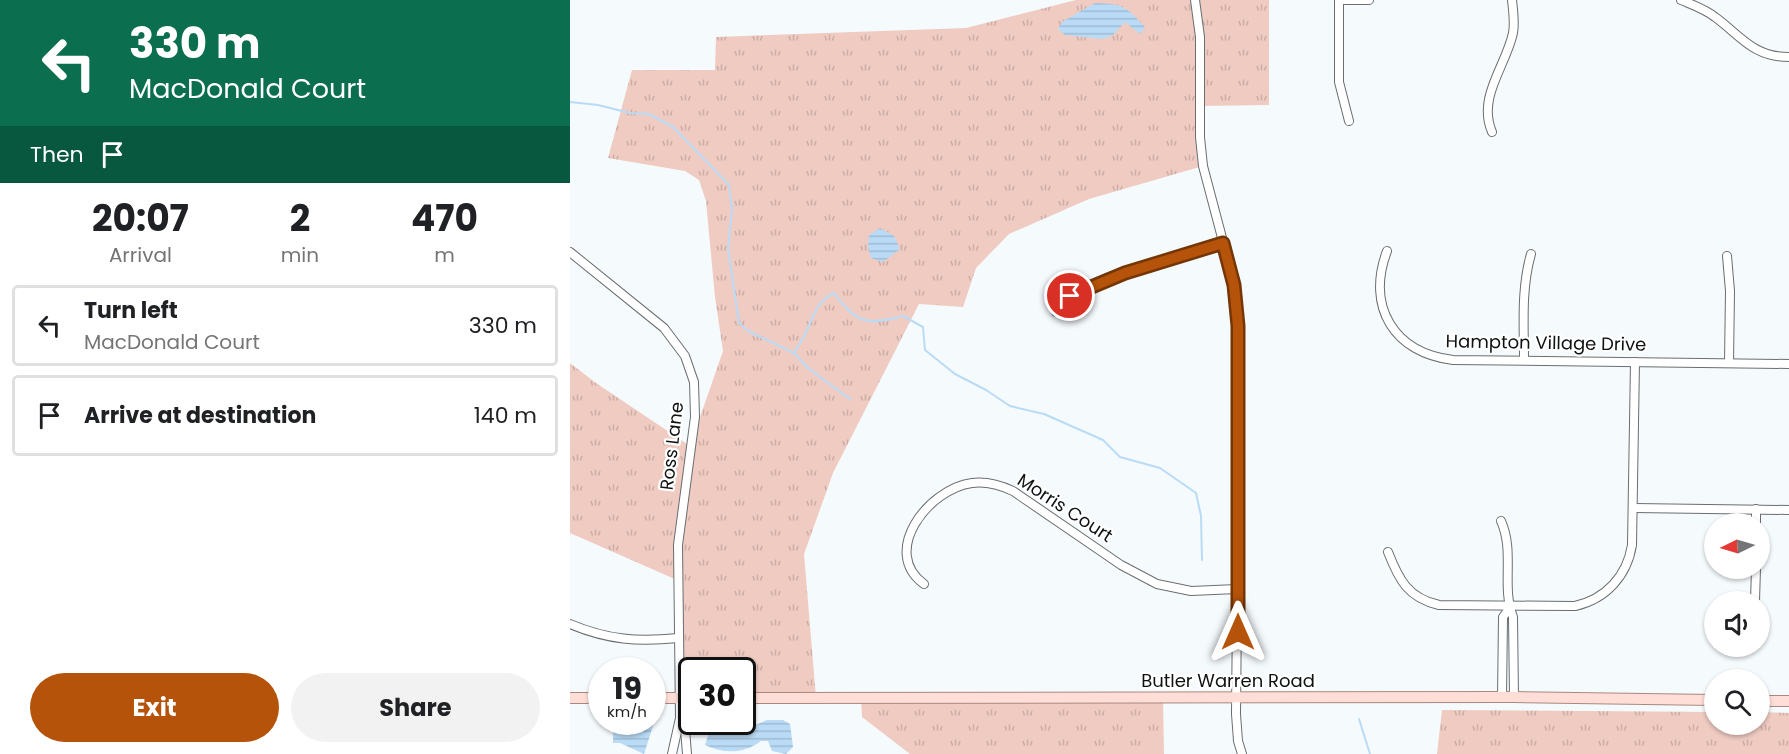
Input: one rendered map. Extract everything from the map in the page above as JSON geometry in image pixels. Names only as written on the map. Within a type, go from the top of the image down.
[{"type":"main road","name":"Butler Warren Road","points":[[756,698],[1515,697],[1704,700]]},
{"type":"main road","points":[[570,698],[588,698]]},
{"type":"main road","points":[[1770,700],[1789,701]]},
{"type":"street","points":[[1195,0],[1200,37],[1200,137],[1203,166],[1234,285],[1238,326],[1237,697],[1238,741],[1242,754]]},
{"type":"street","points":[[1349,121],[1339,82],[1339,0],[1369,0]]},
{"type":"street","points":[[1492,132],[1487,112],[1498,69],[1508,50],[1514,31],[1512,0]]},
{"type":"street","points":[[1681,0],[1715,16],[1746,44],[1763,53],[1789,57]]},
{"type":"street","points":[[1056,312],[1070,296],[1102,281],[1223,243]]},
{"type":"street","name":"Hampton Village Drive","points":[[1387,251],[1381,280],[1383,309],[1391,326],[1404,340],[1419,351],[1436,357],[1789,363]]},
{"type":"street","name":"Ross Lane","points":[[570,252],[664,328],[685,356],[694,382],[694,417],[678,545],[678,657]]},
{"type":"street","points":[[1524,360],[1524,288],[1531,254]]},
{"type":"street","points":[[1726,256],[1730,291],[1730,363]]},
{"type":"street","points":[[1388,552],[1403,584],[1422,600],[1433,604],[1451,607],[1575,606],[1592,601],[1607,591],[1619,578],[1628,562],[1632,545],[1635,362]]},
{"type":"street","name":"Morris Court","points":[[924,585],[915,577],[908,561],[910,538],[916,521],[931,502],[940,495],[962,485],[979,482],[1003,486],[1013,491],[1121,565],[1157,584],[1191,591],[1237,590]]},
{"type":"street","points":[[1634,508],[1789,510]]},
{"type":"street","points":[[1501,521],[1509,548],[1509,607],[1514,617],[1515,697]]},
{"type":"street","points":[[1502,697],[1503,617],[1509,607]]},
{"type":"street","points":[[570,624],[604,636],[621,639],[678,639]]},
{"type":"street","points":[[672,754],[678,727]]},
{"type":"street","points":[[685,735],[687,754]]},
{"type":"green space","points":[[1076,0],[1269,0],[1269,105],[1200,106],[1203,166],[1089,199],[1009,234],[976,268],[963,307],[919,304],[833,473],[804,554],[816,698],[756,698],[756,657],[678,657],[677,580],[570,533],[570,363],[690,446],[723,351],[715,297],[706,201],[699,180],[685,171],[608,158],[632,70],[715,70],[716,37],[966,28]]},
{"type":"green space","points":[[861,697],[1163,698],[1164,754],[910,754],[862,717]]},
{"type":"green space","points":[[1442,710],[1704,712],[1704,735],[1770,735],[1770,712],[1789,713],[1789,754],[1437,754]]},
{"type":"water","points":[[1095,3],[1118,5],[1145,27],[1140,34],[1125,22],[1112,36],[1102,39],[1065,35],[1058,29],[1062,22]]},
{"type":"water","points":[[880,228],[894,236],[900,249],[883,262],[871,258],[868,247],[869,235]]},
{"type":"water","points":[[767,720],[783,720],[790,724],[793,747],[786,754],[772,751],[768,741],[761,741],[748,748],[734,751],[719,750],[705,745],[708,735],[756,735],[756,725]]},
{"type":"water","points":[[613,735],[650,735],[644,754],[620,743],[613,743]]},
{"type":"waterway","points":[[570,102],[598,105],[630,113],[649,114],[673,127],[729,185],[732,209],[728,249],[739,323],[748,331],[794,353],[808,368],[850,399]]},
{"type":"waterway","points":[[794,353],[820,304],[834,293],[849,311],[863,320],[880,321],[903,316],[923,327],[925,350],[955,374],[1010,406],[1044,414],[1103,440],[1120,457],[1160,468],[1196,493],[1201,516],[1202,560]]},
{"type":"waterway","points":[[1359,719],[1370,754]]},
{"type":"route","points":[[1070,296],[1125,273],[1223,243],[1234,285],[1238,326],[1238,632]]}]
